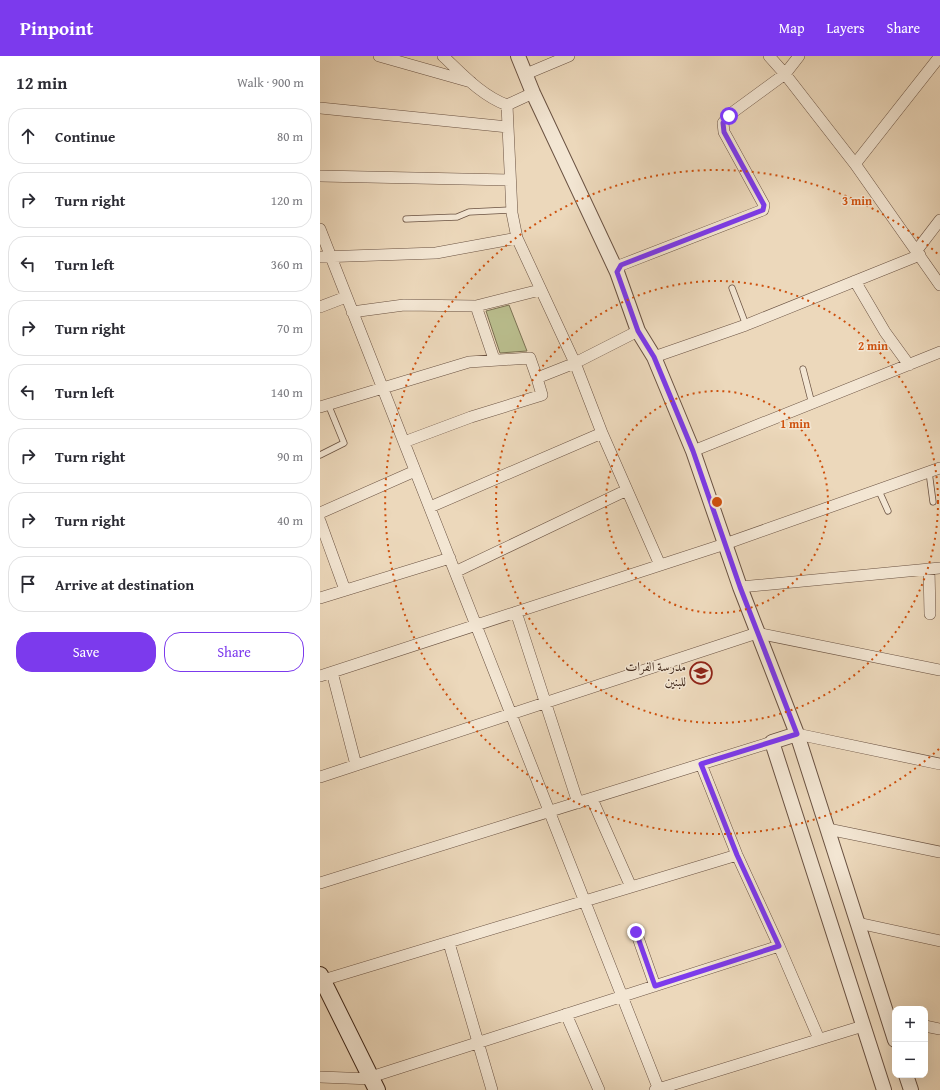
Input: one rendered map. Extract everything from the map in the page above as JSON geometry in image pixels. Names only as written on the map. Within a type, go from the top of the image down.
[{"type":"main road","points":[[321,979],[373,1082]]},
{"type":"street","points":[[379,56],[471,82]]},
{"type":"street","points":[[444,56],[471,82],[495,101],[507,105],[533,93]]},
{"type":"street","points":[[518,56],[533,93],[617,272],[638,331],[654,357],[693,451],[724,544],[797,734],[858,924],[891,1018]]},
{"type":"street","points":[[526,74],[570,56]]},
{"type":"street","points":[[769,56],[785,74],[855,164],[940,285]]},
{"type":"street","points":[[617,272],[621,265],[763,210],[764,205],[724,132],[723,123],[729,116],[785,74],[799,56]]},
{"type":"street","points":[[855,164],[940,56]]},
{"type":"street","points":[[507,105],[512,210],[517,238],[575,363],[602,434],[660,565]]},
{"type":"street","points":[[320,108],[508,127]]},
{"type":"street","points":[[320,176],[510,180]]},
{"type":"street","points":[[654,357],[746,325],[854,281],[918,252],[940,220]]},
{"type":"street","points":[[320,229],[326,257],[346,297],[381,388],[430,507],[622,996],[657,1090],[863,1026]]},
{"type":"street","points":[[326,257],[436,253],[517,238]]},
{"type":"street","points":[[854,281],[885,332],[909,365]]},
{"type":"street","points":[[352,312],[404,305],[476,306],[540,290]]},
{"type":"street","points":[[320,307],[346,297]]},
{"type":"street","points":[[476,306],[494,359]]},
{"type":"street","points":[[537,378],[575,363],[638,331]]},
{"type":"street","points":[[693,451],[940,352]]},
{"type":"street","points":[[324,406],[469,362],[494,359],[530,358],[542,395],[471,417],[404,442]]},
{"type":"street","points":[[430,507],[602,434]]},
{"type":"street","points":[[320,676],[724,544],[940,468]]},
{"type":"street","points":[[320,513],[415,471]]},
{"type":"street","points":[[455,572],[627,490]]},
{"type":"street","points":[[320,521],[345,590]]},
{"type":"street","points":[[320,598],[450,558]]},
{"type":"street","points":[[740,587],[935,569],[930,614]]},
{"type":"street","points":[[516,612],[578,803]]},
{"type":"street","points":[[320,777],[757,633],[940,670]]},
{"type":"street","points":[[332,672],[356,765]]},
{"type":"street","points":[[320,883],[797,734],[940,764]]},
{"type":"street","points":[[772,742],[884,1090]]},
{"type":"street","points":[[701,764],[737,855],[779,946],[819,1039]]},
{"type":"street","points":[[592,798],[631,887]]},
{"type":"street","points":[[828,829],[940,852]]},
{"type":"street","points":[[321,979],[449,943],[737,855]]},
{"type":"street","points":[[858,924],[940,941]]},
{"type":"street","points":[[636,932],[655,986]]},
{"type":"street","points":[[449,943],[492,1090]]},
{"type":"street","points":[[320,1077],[373,1082],[478,1043],[779,946]]},
{"type":"street","points":[[566,1014],[599,1090]]},
{"type":"street","points":[[928,1027],[940,1029]]},
{"type":"street","points":[[907,1078],[911,1090]]},
{"type":"lane","points":[[406,219],[457,216],[469,212],[512,210]]},
{"type":"lane","points":[[732,288],[746,325]]},
{"type":"lane","points":[[802,369],[812,404]]},
{"type":"lane","points":[[320,455],[344,443],[324,406]]},
{"type":"lane","points":[[929,472],[933,502]]},
{"type":"lane","points":[[879,490],[888,511]]},
{"type":"green space","points":[[509,305],[527,351],[500,353],[486,311]]},
{"type":"place","name":"مدرسة الفرات للبنين","points":[[701,673]]},
{"type":"route","points":[[636,932],[655,986],[779,946],[737,855],[701,764],[797,734],[724,544],[693,451],[654,357],[638,331],[617,272],[621,265],[758,214],[763,210],[764,205],[724,132],[723,123],[729,116]]}]
